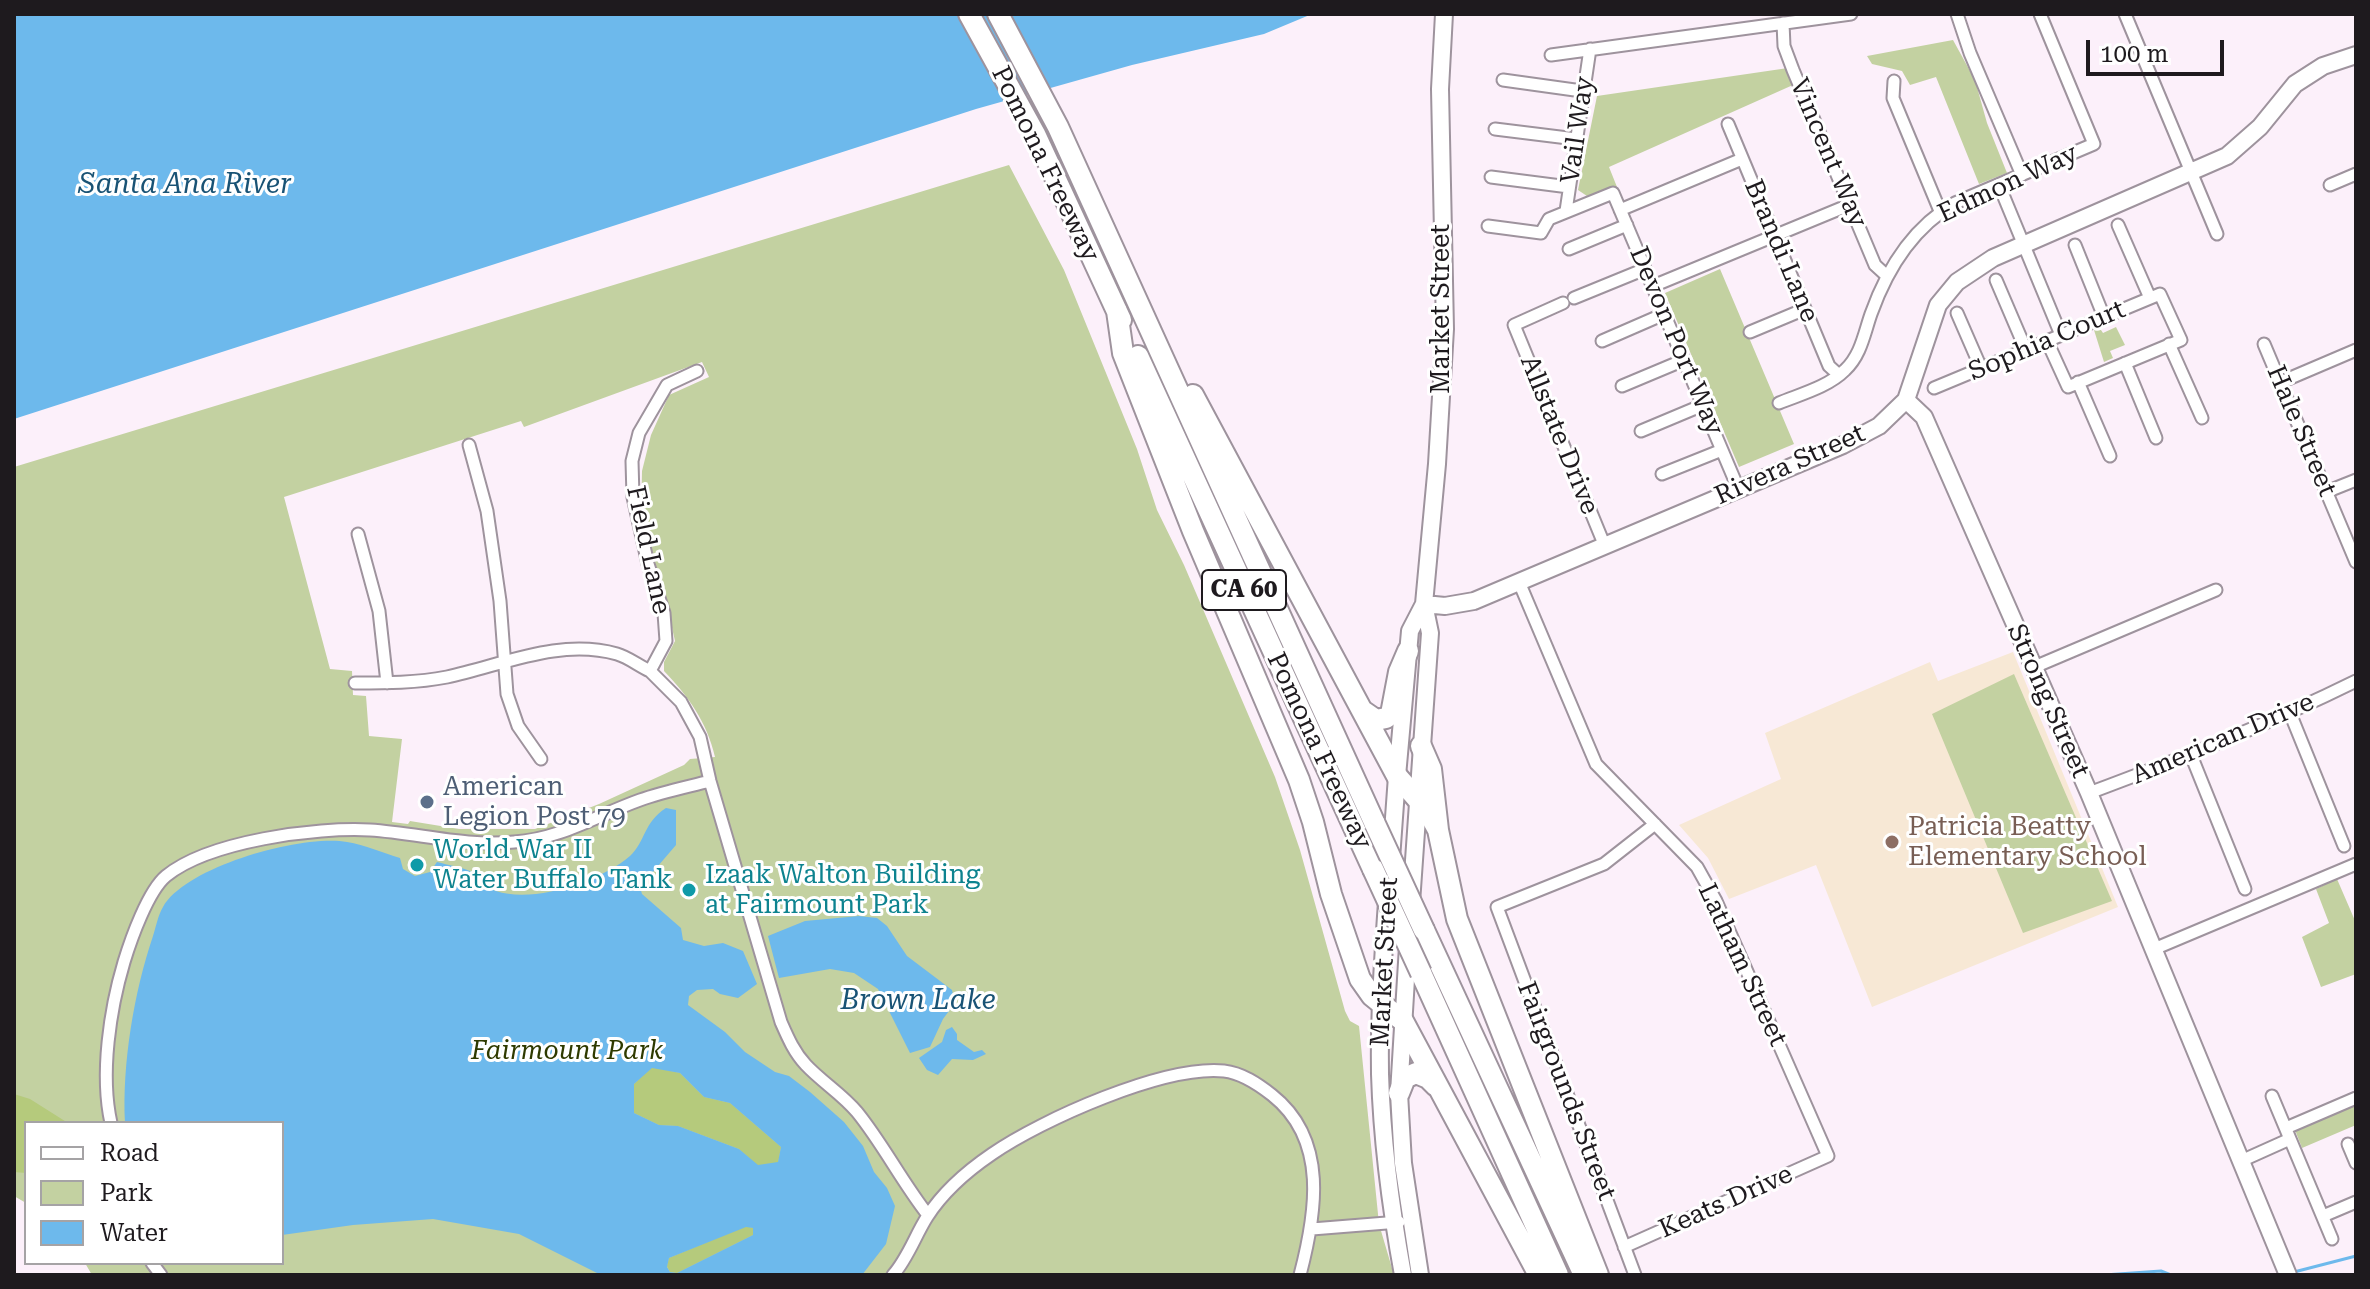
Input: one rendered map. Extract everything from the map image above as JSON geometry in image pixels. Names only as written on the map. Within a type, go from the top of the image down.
[{"type":"highway","name":"Pomona Freeway","points":[[969,14],[1035,134],[1558,1275]]},
{"type":"highway","name":"Pomona Freeway","points":[[998,14],[1058,127],[1584,1275]]},
{"type":"highway","points":[[1141,310],[1194,396],[1397,776],[1427,810],[1438,830]]},
{"type":"highway","points":[[1117,311],[1123,353],[1193,531],[1299,780],[1360,979],[1370,995],[1403,1021],[1539,1275]]},
{"type":"highway","points":[[1363,711],[1376,720],[1391,714],[1399,672],[1408,651]]},
{"type":"highway","points":[[1421,746],[1431,769],[1438,830],[1457,919],[1598,1275]]},
{"type":"highway","points":[[1399,1093],[1405,1078],[1416,1073],[1428,1078],[1440,1089]]},
{"type":"street","name":"Market Street","points":[[1403,1275],[1403,1163],[1399,1093],[1430,633],[1424,604],[1445,329],[1440,167],[1444,14]]},
{"type":"street","points":[[1551,55],[1851,14]]},
{"type":"street","points":[[1957,14],[1970,53],[2022,175]]},
{"type":"street","name":"Edmon Way","points":[[1779,403],[1830,382],[1854,360],[1887,276],[1910,242],[1940,211],[2094,144],[2040,14]]},
{"type":"street","points":[[2125,14],[2217,234]]},
{"type":"street","name":"Vincent Way","points":[[1783,23],[1784,46],[1793,70],[1875,265],[1887,276]]},
{"type":"street","name":"Vail Way","points":[[1566,211],[1590,49]]},
{"type":"street","name":"Rivera Street","points":[[1424,604],[1462,605],[1843,445],[1879,426],[1906,400],[1938,305],[1957,282],[1993,258],[2227,156],[2246,141],[2295,84],[2323,66],[2356,55]]},
{"type":"street","points":[[1503,80],[1582,91]]},
{"type":"street","points":[[1894,81],[1893,98],[1940,211]]},
{"type":"street","name":"Brandi Lane","points":[[1728,124],[1829,366],[1839,375]]},
{"type":"street","points":[[1495,129],[1576,139]]},
{"type":"street","points":[[1620,210],[1742,159]]},
{"type":"street","points":[[2330,185],[2356,174]]},
{"type":"street","points":[[1491,177],[1569,187]]},
{"type":"street","points":[[1999,185],[2061,335]]},
{"type":"street","name":"Devon Port Way","points":[[1566,211],[1613,193],[1738,488]]},
{"type":"street","points":[[1653,286],[1849,205]]},
{"type":"street","points":[[1488,226],[1541,233],[1549,219],[1566,211]]},
{"type":"street","points":[[1569,249],[1627,225]]},
{"type":"street","points":[[2047,341],[2068,387],[2181,340],[2118,225]]},
{"type":"street","points":[[2075,245],[2104,317]]},
{"type":"street","name":"Allstate Drive","points":[[1604,544],[1514,325],[1645,269]]},
{"type":"street","points":[[1996,280],[2026,350]]},
{"type":"street","name":"Sophia Court","points":[[1934,388],[2155,296]]},
{"type":"street","points":[[1750,332],[1805,309]]},
{"type":"street","points":[[1957,313],[1981,368]]},
{"type":"street","points":[[1602,341],[1664,314]]},
{"type":"street","points":[[2169,344],[2202,418]]},
{"type":"street","name":"Hale Street","points":[[2264,344],[2356,562]]},
{"type":"street","points":[[2281,382],[2356,350]]},
{"type":"street","points":[[1622,386],[1684,360]]},
{"type":"street","points":[[2125,363],[2156,438]]},
{"type":"street","name":"Field Lane","points":[[650,671],[666,641],[664,613],[648,564],[633,497],[632,461],[639,433],[667,385],[697,371]]},
{"type":"street","points":[[2078,382],[2110,456]]},
{"type":"street","name":"Strong Street","points":[[1906,400],[1924,417],[2089,793],[2285,1268]]},
{"type":"street","points":[[1641,431],[1703,405]]},
{"type":"street","points":[[469,445],[489,526],[500,601],[507,694],[518,726],[541,759]]},
{"type":"street","points":[[1662,474],[1722,450]]},
{"type":"street","points":[[2326,492],[2356,480]]},
{"type":"street","points":[[358,534],[379,611],[387,683]]},
{"type":"street","name":"Latham Street","points":[[1519,582],[1596,764],[1697,867],[1716,901],[1828,1156]]},
{"type":"street","points":[[2032,668],[2216,590]]},
{"type":"street","name":"Market Street","points":[[1420,1275],[1403,1221],[1381,1102],[1381,1001],[1410,631],[1424,604]]},
{"type":"street","points":[[355,683],[446,677],[546,652],[581,648],[619,655],[650,671],[681,702],[700,737],[710,781],[781,1022],[793,1048],[807,1066],[848,1101],[928,1215]]},
{"type":"street","name":"American Drive","points":[[2089,793],[2191,755],[2356,681]]},
{"type":"street","points":[[2290,713],[2344,846]]},
{"type":"street","points":[[2191,755],[2245,889]]},
{"type":"street","points":[[111,1121],[107,1051],[115,992],[135,926],[164,877],[195,859],[290,834],[369,830],[481,843],[517,842],[572,830],[640,800],[710,781]]},
{"type":"street","name":"Fairgrounds Street","points":[[1635,1275],[1497,907],[1604,864],[1655,824]]},
{"type":"street","points":[[2154,949],[2356,864]]},
{"type":"street","points":[[893,1275],[928,1215],[954,1183],[1021,1135],[1150,1082],[1224,1071],[1254,1081],[1281,1102],[1297,1123],[1311,1162],[1314,1188],[1312,1229],[1300,1275]]},
{"type":"street","points":[[2272,1096],[2332,1239]]},
{"type":"street","points":[[2241,1161],[2356,1098]]},
{"type":"street","points":[[2348,1144],[2356,1163]]},
{"type":"street","name":"Keats Drive","points":[[1624,1247],[1828,1156]]},
{"type":"street","points":[[2323,1216],[2356,1202]]},
{"type":"street","points":[[1312,1229],[1403,1221]]},
{"type":"shaded area","name":"Patricia Beatty Elementary School","points":[[2013,652],[2118,907],[1872,1007],[1816,865],[1729,899],[1708,858],[1679,825],[1781,779],[1765,733],[1930,662],[1938,681]]},
{"type":"green space","points":[[1953,40],[1975,80],[1987,123],[2007,173],[1979,184],[1936,77],[1910,85],[1902,71],[1872,64],[1867,56]]},
{"type":"green space","points":[[1788,68],[1793,85],[1609,167],[1617,187],[1587,196],[1578,190],[1597,96]]},
{"type":"green space","name":"Fairmount Park","points":[[1009,165],[1064,270],[1137,449],[1157,510],[1184,565],[1275,777],[1300,850],[1345,1011],[1350,1021],[1359,1026],[1379,1224],[1394,1275],[92,1275],[86,1265],[284,1265],[284,1121],[24,1121],[24,1202],[14,1196],[14,467]],"holes":[[[702,362],[709,377],[669,395],[651,435],[642,471],[641,520],[675,641],[664,662],[664,671],[696,710],[715,757],[690,759],[684,765],[599,804],[535,829],[459,829],[410,821],[408,824],[392,822],[402,739],[369,736],[366,696],[353,695],[352,671],[330,669],[284,497],[521,421],[524,427]]]},
{"type":"green space","points":[[1720,269],[1794,444],[1739,467],[1665,293]]},
{"type":"green space","points":[[2099,327],[2103,333],[2116,327],[2125,345],[2110,351],[2113,358],[2104,362],[2094,330]]},
{"type":"green space","points":[[2014,674],[2112,901],[2023,933],[1932,714]]},
{"type":"green space","points":[[2337,879],[2356,923],[2356,974],[2321,987],[2302,937],[2329,923],[2316,889]]},
{"type":"green space","points":[[652,1067],[680,1073],[704,1097],[730,1103],[781,1147],[778,1163],[758,1166],[739,1149],[678,1126],[659,1125],[634,1113],[634,1084]]},
{"type":"green space","points":[[14,1094],[30,1099],[65,1121],[24,1121],[24,1173],[14,1172]]},
{"type":"green space","points":[[2356,1104],[2356,1125],[2302,1148],[2295,1130]]},
{"type":"green space","points":[[746,1226],[753,1228],[753,1235],[677,1273],[670,1272],[667,1266],[669,1258]]},
{"type":"water","name":"Santa Ana River","points":[[14,14],[1312,14],[1264,34],[1132,65],[976,109],[14,419]]},
{"type":"water","points":[[666,808],[676,810],[676,845],[640,887],[642,894],[681,928],[683,940],[704,946],[723,943],[743,951],[757,984],[738,998],[713,989],[697,990],[689,996],[688,1005],[725,1032],[745,1052],[775,1072],[789,1076],[844,1122],[863,1146],[874,1172],[887,1188],[895,1206],[886,1244],[862,1275],[601,1275],[519,1234],[433,1219],[353,1225],[284,1235],[284,1121],[125,1121],[128,1053],[146,958],[163,907],[195,878],[247,856],[276,848],[303,843],[347,842],[400,858],[403,869],[415,876],[430,872],[437,862],[472,872],[496,891],[529,895],[566,888],[602,874],[630,856],[649,826]],"holes":[[[652,1068],[680,1073],[704,1097],[730,1103],[781,1147],[778,1162],[758,1165],[739,1149],[678,1126],[659,1125],[634,1113],[634,1084]],[[746,1227],[753,1228],[753,1235],[677,1273],[670,1272],[667,1267],[669,1258]]]},
{"type":"water","name":"Brown Lake","points":[[859,916],[877,918],[887,926],[907,956],[952,990],[955,1003],[943,1019],[930,1047],[910,1053],[878,989],[854,973],[830,969],[779,978],[768,936],[805,921]]},
{"type":"water","points":[[952,1027],[957,1040],[974,1052],[982,1050],[986,1054],[973,1060],[952,1059],[938,1075],[927,1070],[919,1058],[942,1042],[946,1030]]},
{"type":"waterway","points":[[2294,1272],[2356,1256]]},
{"type":"waterway","points":[[2104,1275],[2161,1271],[2171,1275]]},
{"type":"place","name":"American Legion Post 79","points":[[427,802]]},
{"type":"place","name":"Patricia Beatty Elementary School","points":[[1892,842]]},
{"type":"place","name":"World War II Water Buffalo Tank","points":[[417,865]]},
{"type":"place","name":"Izaak Walton Building at Fairmount Park","points":[[689,890]]}]
